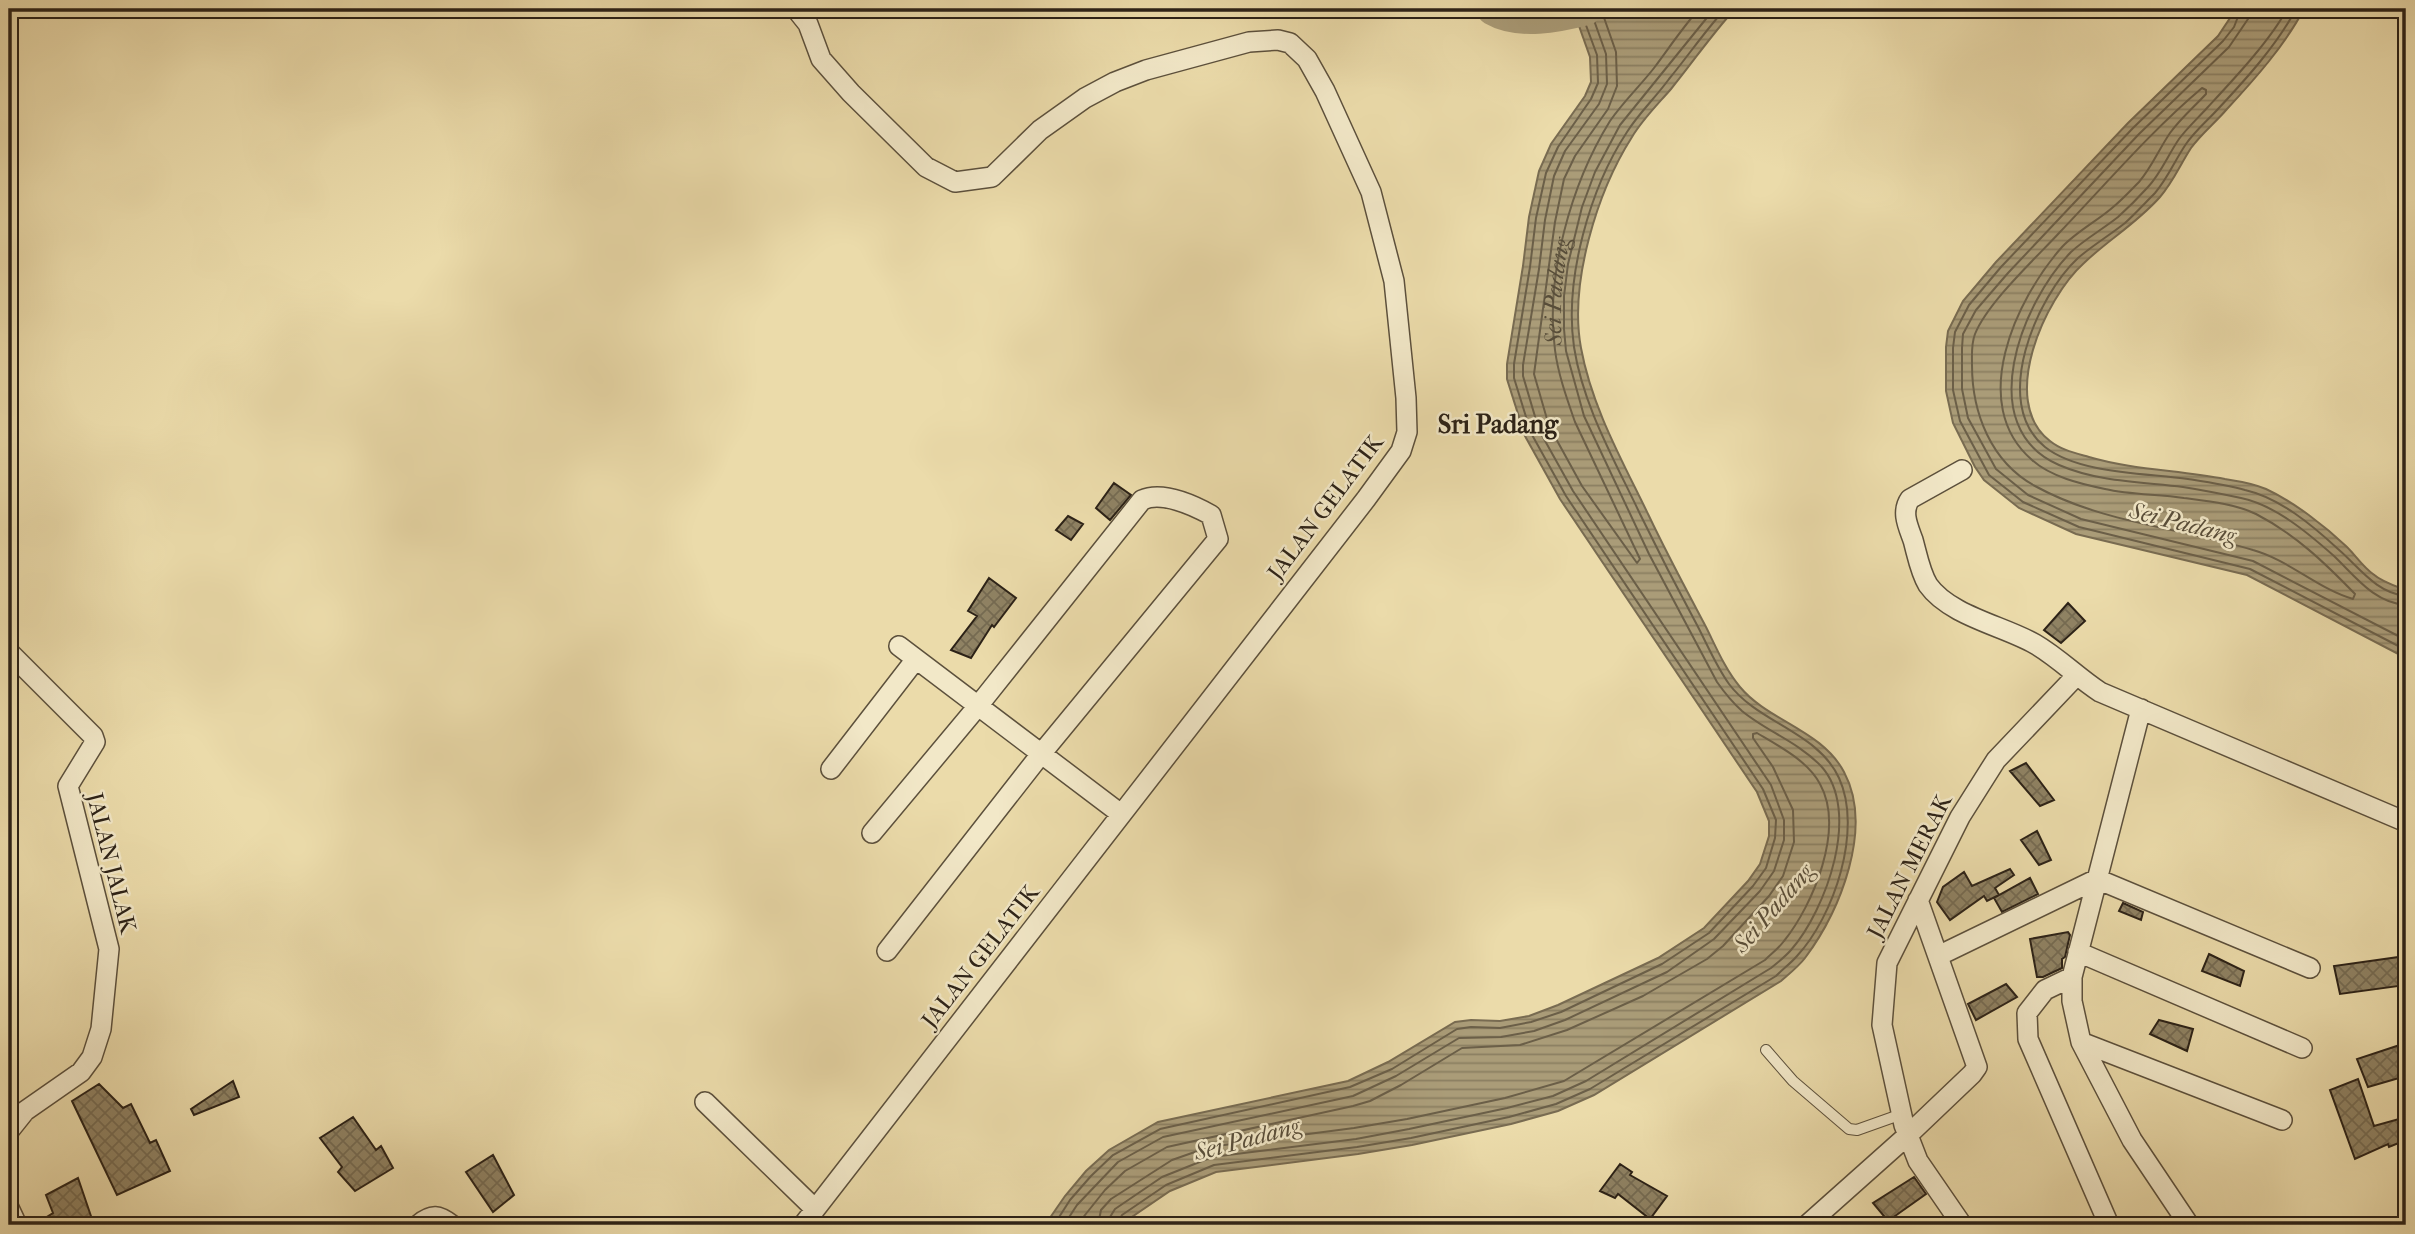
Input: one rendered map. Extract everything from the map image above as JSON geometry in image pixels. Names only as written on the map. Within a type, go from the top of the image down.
[{"type":"street","name":"JALAN GELATIK","points":[[796,9],[808,24],[821,59],[851,93],[926,167],[956,182],[992,177],[1040,130],[1085,98],[1115,82],[1146,70],[1249,42],[1278,40],[1290,43],[1307,59],[1325,91],[1371,192],[1394,282],[1407,432],[1401,451],[803,1225]]},
{"type":"street","points":[[1962,470],[1910,499],[1905,506],[1924,576],[1929,586],[1956,608],[2032,643],[2059,659],[2100,692],[2406,822]]},
{"type":"street","points":[[872,834],[1142,500],[1150,496],[1170,499],[1211,515],[1217,538],[1041,754],[887,951]]},
{"type":"street","points":[[899,646],[1121,814]]},
{"type":"street","name":"JALAN JALAK","points":[[9,652],[93,736],[95,742],[68,786],[109,949],[102,1029],[92,1057],[81,1072],[25,1111],[9,1131]]},
{"type":"street","points":[[831,769],[916,659]]},
{"type":"street","name":"JALAN MERAK","points":[[1962,1225],[1918,1161],[1908,1135],[1882,1025],[1887,963],[1960,817],[1996,761],[2077,675]]},
{"type":"street","points":[[2141,709],[2072,977],[2072,1001],[2081,1042],[2132,1140],[2189,1225]]},
{"type":"street","points":[[1938,956],[2097,879],[2310,968]]},
{"type":"street","points":[[1807,1225],[1908,1135],[1977,1067],[1918,900]]},
{"type":"street","points":[[2078,952],[2302,1048]]},
{"type":"street","points":[[2072,977],[2045,990],[2026,1013],[2028,1040],[2109,1225]]},
{"type":"street","points":[[2081,1042],[2282,1120]]},
{"type":"street","points":[[705,1102],[815,1209]]},
{"type":"street","points":[[9,1208],[17,1225]]},
{"type":"street","points":[[418,1225],[434,1215],[452,1225]]},
{"type":"lane","points":[[1766,1050],[1793,1081],[1849,1129],[1857,1130],[1902,1114]]},
{"type":"water","name":"Sei Padang","points":[[1573,9],[1735,9],[1640,124],[1619,159],[1597,211],[1589,239],[1579,295],[1578,323],[1586,370],[1600,413],[1721,658],[1740,687],[1752,699],[1822,746],[1844,772],[1852,794],[1855,818],[1854,843],[1841,893],[1818,939],[1805,958],[1781,981],[1594,1095],[1558,1111],[1412,1145],[1216,1172],[1170,1191],[1122,1225],[1045,1225],[1086,1171],[1109,1150],[1158,1122],[1348,1081],[1388,1062],[1455,1022],[1500,1021],[1529,1016],[1558,1005],[1658,958],[1704,928],[1748,881],[1760,864],[1769,836],[1769,821],[1757,792],[1560,499],[1525,436],[1507,379],[1529,217],[1539,171],[1551,144],[1585,96],[1591,82],[1590,57]]},
{"type":"water","name":"Sei Padang","points":[[2236,9],[2304,9],[2269,61],[2191,148],[2160,197],[2093,254],[2069,279],[2042,324],[2033,350],[2028,376],[2028,401],[2035,423],[2050,441],[2063,449],[2122,465],[2251,484],[2277,494],[2298,508],[2338,539],[2377,577],[2406,590],[2406,658],[2247,575],[2076,534],[2019,508],[1984,480],[1953,423],[1946,391],[1946,347],[1948,331],[1963,301],[1996,262],[2128,123],[2218,36]]},
{"type":"building","points":[[1114,483],[1131,495],[1110,520],[1096,508]]},
{"type":"building","points":[[1068,516],[1083,524],[1071,540],[1056,530]]},
{"type":"building","points":[[989,578],[1016,598],[994,627],[992,625],[971,658],[951,650],[977,616],[968,611]]},
{"type":"building","points":[[2068,603],[2085,621],[2061,643],[2044,630]]},
{"type":"building","points":[[2026,763],[2054,800],[2040,806],[2010,771]]},
{"type":"building","points":[[2037,831],[2051,860],[2039,865],[2021,840]]},
{"type":"building","points":[[2010,869],[2014,875],[1995,888],[1999,895],[1987,901],[1984,896],[1950,920],[1937,902],[1943,887],[1964,872],[1972,886]]},
{"type":"building","points":[[2030,878],[2038,894],[2002,912],[1994,898]]},
{"type":"building","points":[[2123,903],[2143,912],[2141,920],[2119,911]]},
{"type":"building","points":[[2068,932],[2070,935],[2065,957],[2062,959],[2062,968],[2037,977],[2030,939]]},
{"type":"building","points":[[2209,954],[2244,971],[2240,986],[2202,971]]},
{"type":"building","points":[[2406,956],[2406,985],[2340,994],[2334,966]]},
{"type":"building","points":[[2006,984],[2017,997],[1976,1020],[1968,1004]]},
{"type":"building","points":[[2159,1020],[2193,1029],[2187,1051],[2150,1034]]},
{"type":"building","points":[[2406,1043],[2406,1076],[2368,1087],[2357,1059]]},
{"type":"building","points":[[2358,1079],[2374,1126],[2406,1117],[2406,1140],[2389,1147],[2388,1144],[2355,1159],[2330,1090]]},
{"type":"building","points":[[233,1081],[239,1097],[194,1115],[191,1109]]},
{"type":"building","points":[[99,1084],[123,1108],[131,1104],[150,1143],[156,1140],[170,1171],[117,1195],[72,1101]]},
{"type":"building","points":[[353,1117],[376,1150],[381,1146],[393,1168],[355,1191],[338,1172],[342,1167],[320,1138]]},
{"type":"building","points":[[493,1155],[514,1195],[493,1212],[466,1172]]},
{"type":"building","points":[[1620,1164],[1632,1172],[1630,1175],[1667,1196],[1650,1219],[1618,1194],[1615,1198],[1600,1191]]},
{"type":"building","points":[[1914,1177],[1926,1194],[1888,1221],[1873,1203]]},
{"type":"building","points":[[78,1178],[94,1225],[34,1225],[53,1213],[46,1195]]},
{"type":"waterway","points":[[1493,9],[1503,14],[1526,17],[1551,16],[1585,9]]},
{"type":"district","name":"Sri Padang","points":[[1498,424]]}]
